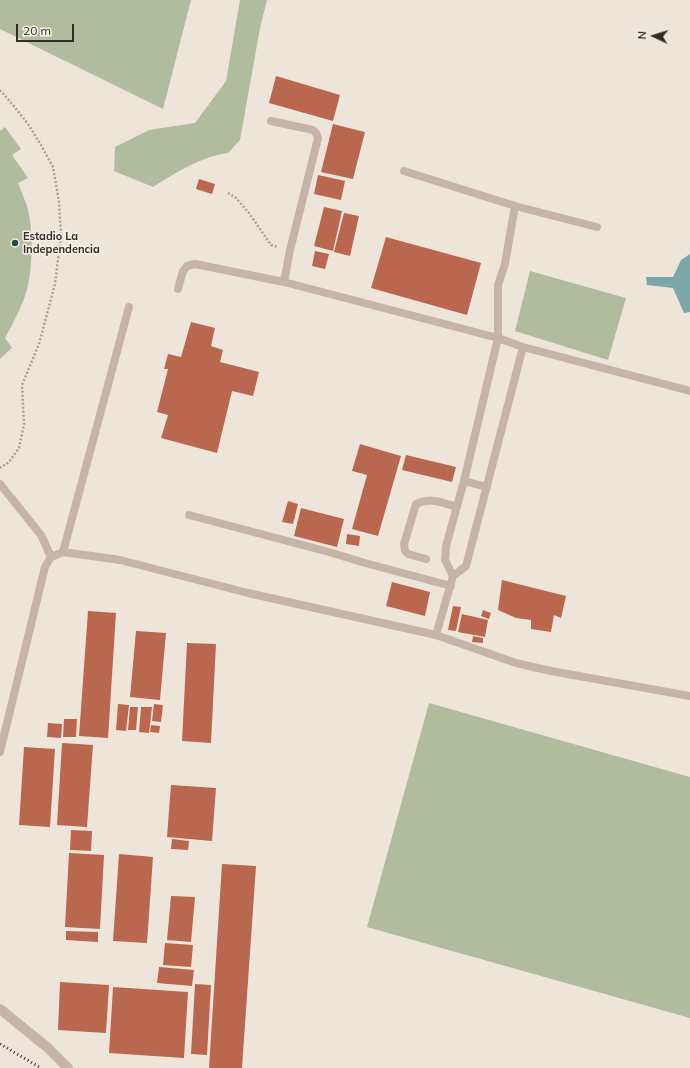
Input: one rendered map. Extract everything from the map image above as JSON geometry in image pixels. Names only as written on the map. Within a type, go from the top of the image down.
[{"type":"street","points":[[0,1009],[48,1048],[68,1068]]},
{"type":"lane","points":[[271,121],[313,130],[318,138],[290,250],[284,282]]},
{"type":"lane","points":[[404,171],[515,206],[597,227]]},
{"type":"lane","points":[[436,635],[453,576],[445,560],[446,546],[464,481],[498,338],[498,285],[505,264],[515,206]]},
{"type":"lane","points":[[178,289],[183,271],[187,266],[195,264],[284,282],[498,338],[524,347],[690,391]]},
{"type":"lane","points":[[63,552],[129,307]]},
{"type":"lane","points":[[453,576],[466,566],[524,347]]},
{"type":"lane","points":[[464,481],[487,487]]},
{"type":"lane","points":[[0,484],[42,536],[51,557]]},
{"type":"lane","points":[[426,560],[408,554],[405,551],[404,544],[416,504],[422,501],[433,500],[457,507]]},
{"type":"lane","points":[[189,515],[451,586]]},
{"type":"lane","points":[[0,752],[45,567],[51,557],[63,552],[120,560],[248,593],[436,635],[516,663],[551,671],[690,696]]},
{"type":"path","points":[[0,90],[28,124],[42,145],[53,167],[59,202],[60,235],[54,284],[39,344],[22,385],[24,424],[19,448],[9,462],[0,468]]},
{"type":"path","points":[[228,193],[236,198],[249,213],[271,245],[290,250]]},
{"type":"green space","points":[[0,0],[191,0],[163,109],[0,29]]},
{"type":"green space","points":[[240,0],[267,0],[260,28],[240,140],[228,153],[199,161],[153,187],[114,171],[115,147],[149,130],[195,123],[226,81]]},
{"type":"green space","name":"Estadio La Independencia","points":[[5,127],[21,149],[12,155],[28,178],[18,183],[27,206],[29,216],[32,253],[29,278],[24,299],[5,338],[12,348],[0,359],[0,131]]},
{"type":"green space","points":[[530,271],[626,298],[608,360],[515,331]]},
{"type":"green space","points":[[429,703],[690,777],[690,1018],[367,927]]},
{"type":"water","points":[[690,254],[690,312],[684,313],[673,288],[647,285],[646,277],[673,277],[681,260]]},
{"type":"building","points":[[276,76],[340,95],[333,121],[269,103]]},
{"type":"building","points":[[333,124],[365,132],[353,179],[321,172]]},
{"type":"building","points":[[318,175],[345,181],[341,200],[314,194]]},
{"type":"building","points":[[199,179],[215,184],[212,194],[196,189]]},
{"type":"building","points":[[324,207],[342,211],[333,251],[314,246]]},
{"type":"building","points":[[344,213],[359,216],[350,256],[334,252]]},
{"type":"building","points":[[386,237],[481,263],[467,315],[371,288]]},
{"type":"building","points":[[315,251],[329,254],[325,269],[312,266]]},
{"type":"building","points":[[191,322],[215,328],[211,346],[223,350],[220,362],[259,372],[253,396],[232,391],[217,453],[161,438],[168,415],[157,412],[168,369],[164,369],[168,354],[181,357]]},
{"type":"building","points":[[360,444],[401,456],[378,536],[352,529],[367,475],[352,471]]},
{"type":"building","points":[[406,455],[456,467],[452,482],[402,470]]},
{"type":"building","points":[[288,501],[298,504],[293,524],[282,522]]},
{"type":"building","points":[[301,508],[344,519],[337,547],[294,536]]},
{"type":"building","points":[[347,534],[360,536],[359,546],[346,544]]},
{"type":"building","points":[[502,580],[566,596],[561,618],[554,615],[551,632],[531,629],[531,620],[516,618],[498,610]]},
{"type":"building","points":[[392,582],[430,592],[425,616],[386,606]]},
{"type":"building","points":[[453,606],[461,607],[456,631],[448,630]]},
{"type":"building","points":[[483,610],[491,613],[489,619],[481,616]]},
{"type":"building","points":[[88,611],[116,613],[108,738],[79,736]]},
{"type":"building","points":[[462,614],[488,620],[485,637],[458,632]]},
{"type":"building","points":[[136,631],[166,633],[160,700],[130,697]]},
{"type":"building","points":[[473,636],[483,638],[483,643],[472,642]]},
{"type":"building","points":[[187,643],[216,644],[211,743],[182,741]]},
{"type":"building","points":[[118,704],[129,705],[126,731],[116,730]]},
{"type":"building","points":[[154,704],[163,705],[161,722],[152,721]]},
{"type":"building","points":[[130,707],[138,707],[136,730],[128,730]]},
{"type":"building","points":[[141,707],[152,707],[149,733],[139,732]]},
{"type":"building","points":[[64,719],[77,719],[76,737],[63,737]]},
{"type":"building","points":[[48,723],[62,724],[61,738],[47,737]]},
{"type":"building","points":[[151,725],[160,726],[159,733],[150,732]]},
{"type":"building","points":[[62,743],[93,745],[87,827],[57,825]]},
{"type":"building","points":[[24,747],[55,749],[50,827],[19,825]]},
{"type":"building","points":[[171,785],[216,788],[212,841],[167,837]]},
{"type":"building","points":[[71,830],[92,831],[91,851],[70,850]]},
{"type":"building","points":[[172,839],[189,841],[188,850],[171,849]]},
{"type":"building","points":[[69,853],[104,855],[100,929],[65,927]]},
{"type":"building","points":[[119,854],[153,857],[147,943],[113,941]]},
{"type":"building","points":[[222,864],[256,866],[242,1068],[209,1068]]},
{"type":"building","points":[[171,896],[195,897],[191,942],[167,940]]},
{"type":"building","points":[[66,931],[98,932],[98,942],[66,940]]},
{"type":"building","points":[[165,943],[193,945],[191,967],[163,965]]},
{"type":"building","points":[[159,967],[194,970],[192,986],[157,983]]},
{"type":"building","points":[[60,982],[109,985],[106,1033],[58,1030]]},
{"type":"building","points":[[195,984],[211,985],[207,1055],[191,1054]]},
{"type":"building","points":[[113,987],[188,992],[184,1058],[109,1053]]},
{"type":"railway","points":[[0,1044],[41,1068]]},
{"type":"place","name":"Estadio La Independencia","points":[[15,243]]}]
